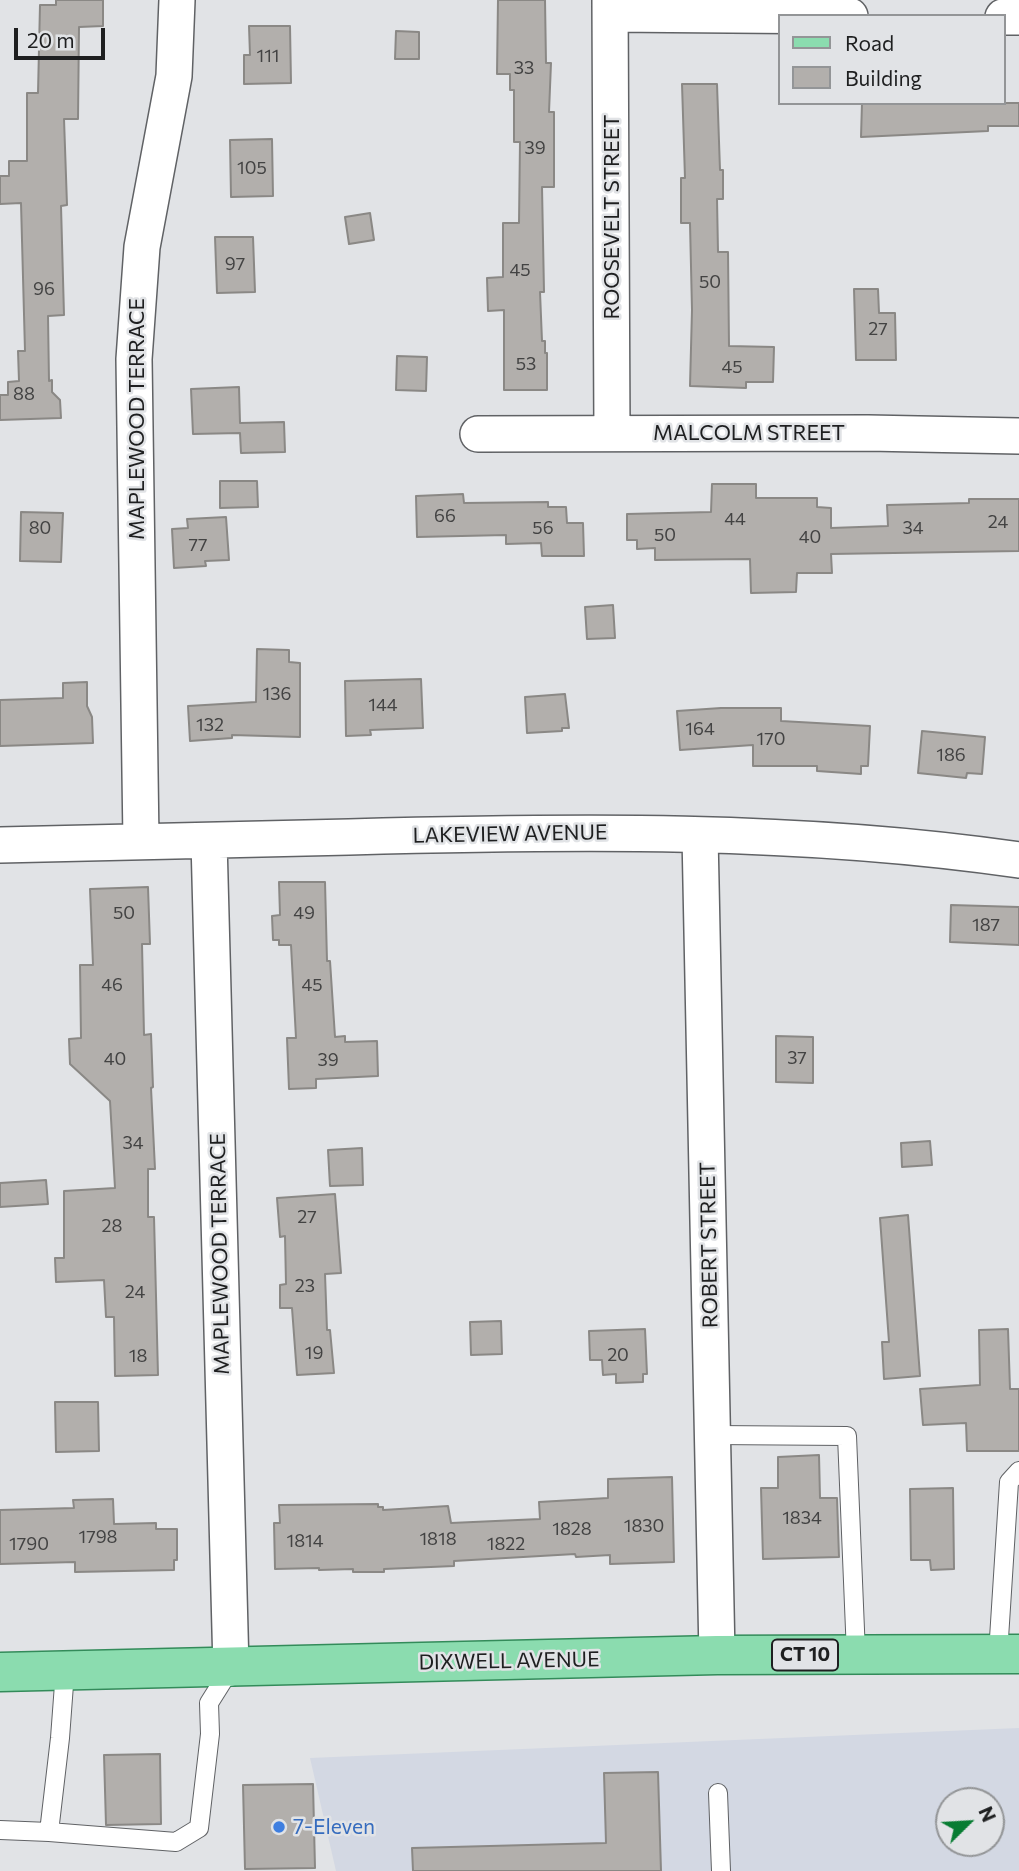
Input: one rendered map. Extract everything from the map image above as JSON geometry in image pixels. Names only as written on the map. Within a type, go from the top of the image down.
[{"type":"main road","name":"DIXWELL AVENUE","points":[[0,1672],[717,1655],[1008,1654]]},
{"type":"street","name":"MAPLEWOOD TERRACE","points":[[141,841],[134,359],[142,247],[174,76],[177,0]]},
{"type":"street","points":[[611,7],[797,14]]},
{"type":"street","name":"ROOSEVELT STREET","points":[[611,7],[612,433]]},
{"type":"street","name":"MALCOLM STREET","points":[[478,434],[1019,436]]},
{"type":"street","name":"LAKEVIEW AVENUE","points":[[0,845],[566,832],[701,835],[894,845],[1019,860]]},
{"type":"street","name":"ROBERT STREET","points":[[701,835],[717,1655]]},
{"type":"street","name":"MAPLEWOOD TERRACE","points":[[209,841],[231,1668]]},
{"type":"lane","points":[[713,1436],[847,1436],[856,1654]]},
{"type":"lane","points":[[1008,1654],[1009,1482],[1019,1472]]},
{"type":"lane","points":[[0,1830],[176,1842],[199,1828],[210,1734],[209,1703],[231,1668]]},
{"type":"lane","points":[[49,1832],[65,1671]]},
{"type":"lane","points":[[718,1793],[721,1871]]},
{"type":"shaded area","points":[[1019,1728],[1019,1871],[336,1871],[310,1758]]},
{"type":"building","points":[[56,0],[103,0],[103,26],[79,27],[78,119],[64,119],[67,205],[61,206],[64,315],[48,316],[49,381],[52,380],[52,392],[60,400],[61,418],[0,420],[0,395],[8,395],[8,382],[19,381],[18,351],[25,351],[21,203],[0,204],[0,176],[9,176],[9,161],[27,161],[27,93],[38,93],[40,5],[56,5]]},
{"type":"building","points":[[498,0],[545,0],[546,63],[551,63],[549,112],[554,112],[554,187],[542,187],[544,292],[540,292],[542,341],[545,341],[547,353],[547,390],[504,390],[504,310],[488,311],[487,278],[503,277],[503,223],[519,223],[520,142],[514,142],[514,90],[510,90],[510,74],[497,74]]},
{"type":"building","points":[[249,26],[290,26],[291,83],[244,84],[244,55],[250,55]]},
{"type":"building","points":[[396,31],[419,32],[419,59],[395,59]]},
{"type":"building","points":[[682,84],[717,84],[720,170],[723,170],[723,199],[717,199],[718,252],[728,252],[729,346],[774,347],[773,382],[746,382],[746,388],[690,386],[690,223],[681,223],[681,178],[685,178]]},
{"type":"building","points":[[1019,103],[1019,126],[988,126],[988,131],[861,137],[862,105]]},
{"type":"building","points":[[272,139],[273,196],[231,197],[230,140]]},
{"type":"building","points":[[370,213],[374,240],[349,244],[345,217]]},
{"type":"building","points":[[215,237],[253,237],[255,292],[217,293]]},
{"type":"building","points":[[854,289],[878,289],[879,313],[895,313],[896,360],[856,360]]},
{"type":"building","points":[[397,356],[427,357],[426,391],[396,390]]},
{"type":"building","points":[[239,387],[240,423],[284,422],[285,452],[241,453],[240,433],[193,434],[191,389]]},
{"type":"building","points":[[220,481],[257,481],[258,507],[220,508]]},
{"type":"building","points":[[712,484],[756,484],[756,498],[817,498],[817,507],[831,508],[831,528],[888,526],[887,505],[969,503],[969,499],[1019,499],[1019,551],[831,554],[832,573],[797,573],[796,592],[751,593],[750,559],[655,560],[655,548],[637,549],[637,540],[627,540],[627,514],[711,512]]},
{"type":"building","points":[[463,494],[464,503],[548,502],[548,507],[566,507],[567,523],[583,523],[584,556],[542,556],[541,543],[506,544],[506,535],[417,537],[416,496]]},
{"type":"building","points":[[21,512],[63,513],[61,562],[20,561]]},
{"type":"building","points":[[226,517],[229,560],[205,561],[206,566],[174,568],[172,529],[188,528],[187,519]]},
{"type":"building","points":[[613,605],[615,638],[587,639],[585,607]]},
{"type":"building","points":[[257,649],[289,650],[289,662],[300,663],[300,737],[232,735],[232,738],[190,741],[188,706],[256,702]]},
{"type":"building","points":[[421,679],[423,728],[370,730],[371,735],[346,736],[345,681]]},
{"type":"building","points":[[87,682],[87,706],[92,717],[93,743],[0,746],[0,700],[63,698],[63,683]]},
{"type":"building","points":[[565,694],[569,728],[562,728],[562,731],[527,733],[525,697]]},
{"type":"building","points":[[781,708],[781,721],[870,726],[868,766],[861,766],[861,774],[817,771],[817,766],[753,766],[753,745],[680,750],[677,711]]},
{"type":"building","points":[[922,731],[985,737],[982,774],[967,773],[966,778],[918,773]]},
{"type":"building","points":[[279,882],[325,882],[327,961],[330,961],[335,1037],[345,1036],[345,1042],[377,1041],[378,1076],[316,1079],[316,1088],[289,1089],[287,1038],[296,1038],[291,945],[279,945],[279,940],[273,940],[272,916],[280,915]]},
{"type":"building","points":[[148,887],[150,944],[142,944],[144,1035],[151,1034],[153,1087],[155,1169],[148,1169],[148,1217],[154,1217],[158,1375],[115,1376],[114,1317],[106,1317],[104,1280],[56,1282],[55,1258],[64,1258],[64,1191],[115,1188],[110,1101],[70,1064],[69,1039],[81,1038],[80,965],[93,965],[90,889]]},
{"type":"building","points":[[951,905],[1019,907],[1019,945],[950,942]]},
{"type":"building","points":[[776,1036],[813,1037],[813,1083],[776,1082]]},
{"type":"building","points":[[930,1141],[932,1165],[902,1167],[901,1143]]},
{"type":"building","points":[[362,1148],[363,1185],[330,1186],[328,1150]]},
{"type":"building","points":[[46,1180],[48,1204],[0,1207],[0,1183]]},
{"type":"building","points":[[335,1194],[341,1273],[325,1274],[327,1330],[330,1330],[334,1373],[297,1375],[292,1308],[280,1308],[280,1285],[286,1284],[285,1236],[280,1237],[277,1198]]},
{"type":"building","points":[[908,1215],[920,1376],[884,1379],[882,1342],[889,1342],[880,1218]]},
{"type":"building","points":[[501,1321],[502,1354],[471,1355],[470,1322]]},
{"type":"building","points":[[645,1329],[647,1374],[643,1374],[643,1382],[616,1383],[616,1374],[603,1375],[602,1360],[590,1360],[589,1331]]},
{"type":"building","points":[[1008,1329],[1010,1389],[1019,1389],[1019,1451],[967,1451],[966,1423],[923,1425],[920,1389],[980,1385],[979,1330]]},
{"type":"building","points":[[55,1402],[98,1402],[99,1451],[56,1452]]},
{"type":"building","points":[[819,1455],[820,1498],[837,1498],[839,1557],[763,1559],[761,1488],[778,1488],[778,1457]]},
{"type":"building","points":[[672,1477],[674,1562],[610,1564],[610,1555],[576,1557],[575,1554],[454,1561],[454,1566],[384,1569],[384,1572],[319,1568],[275,1569],[274,1523],[280,1523],[279,1505],[378,1504],[383,1510],[448,1506],[451,1523],[540,1519],[539,1502],[608,1498],[608,1479]]},
{"type":"building","points":[[953,1488],[954,1569],[931,1570],[930,1560],[911,1560],[910,1489]]},
{"type":"building","points":[[113,1499],[114,1524],[156,1523],[156,1529],[177,1529],[177,1560],[174,1560],[174,1570],[75,1572],[75,1562],[0,1564],[0,1510],[74,1508],[73,1500]]},
{"type":"building","points":[[160,1754],[161,1824],[106,1825],[104,1755]]},
{"type":"building","points":[[658,1772],[661,1871],[413,1871],[412,1848],[606,1843],[604,1773]]},
{"type":"building","name":"7-Eleven","points":[[313,1784],[315,1868],[245,1869],[243,1785]]},
{"type":"place","name":"7-Eleven","points":[[279,1827]]}]
